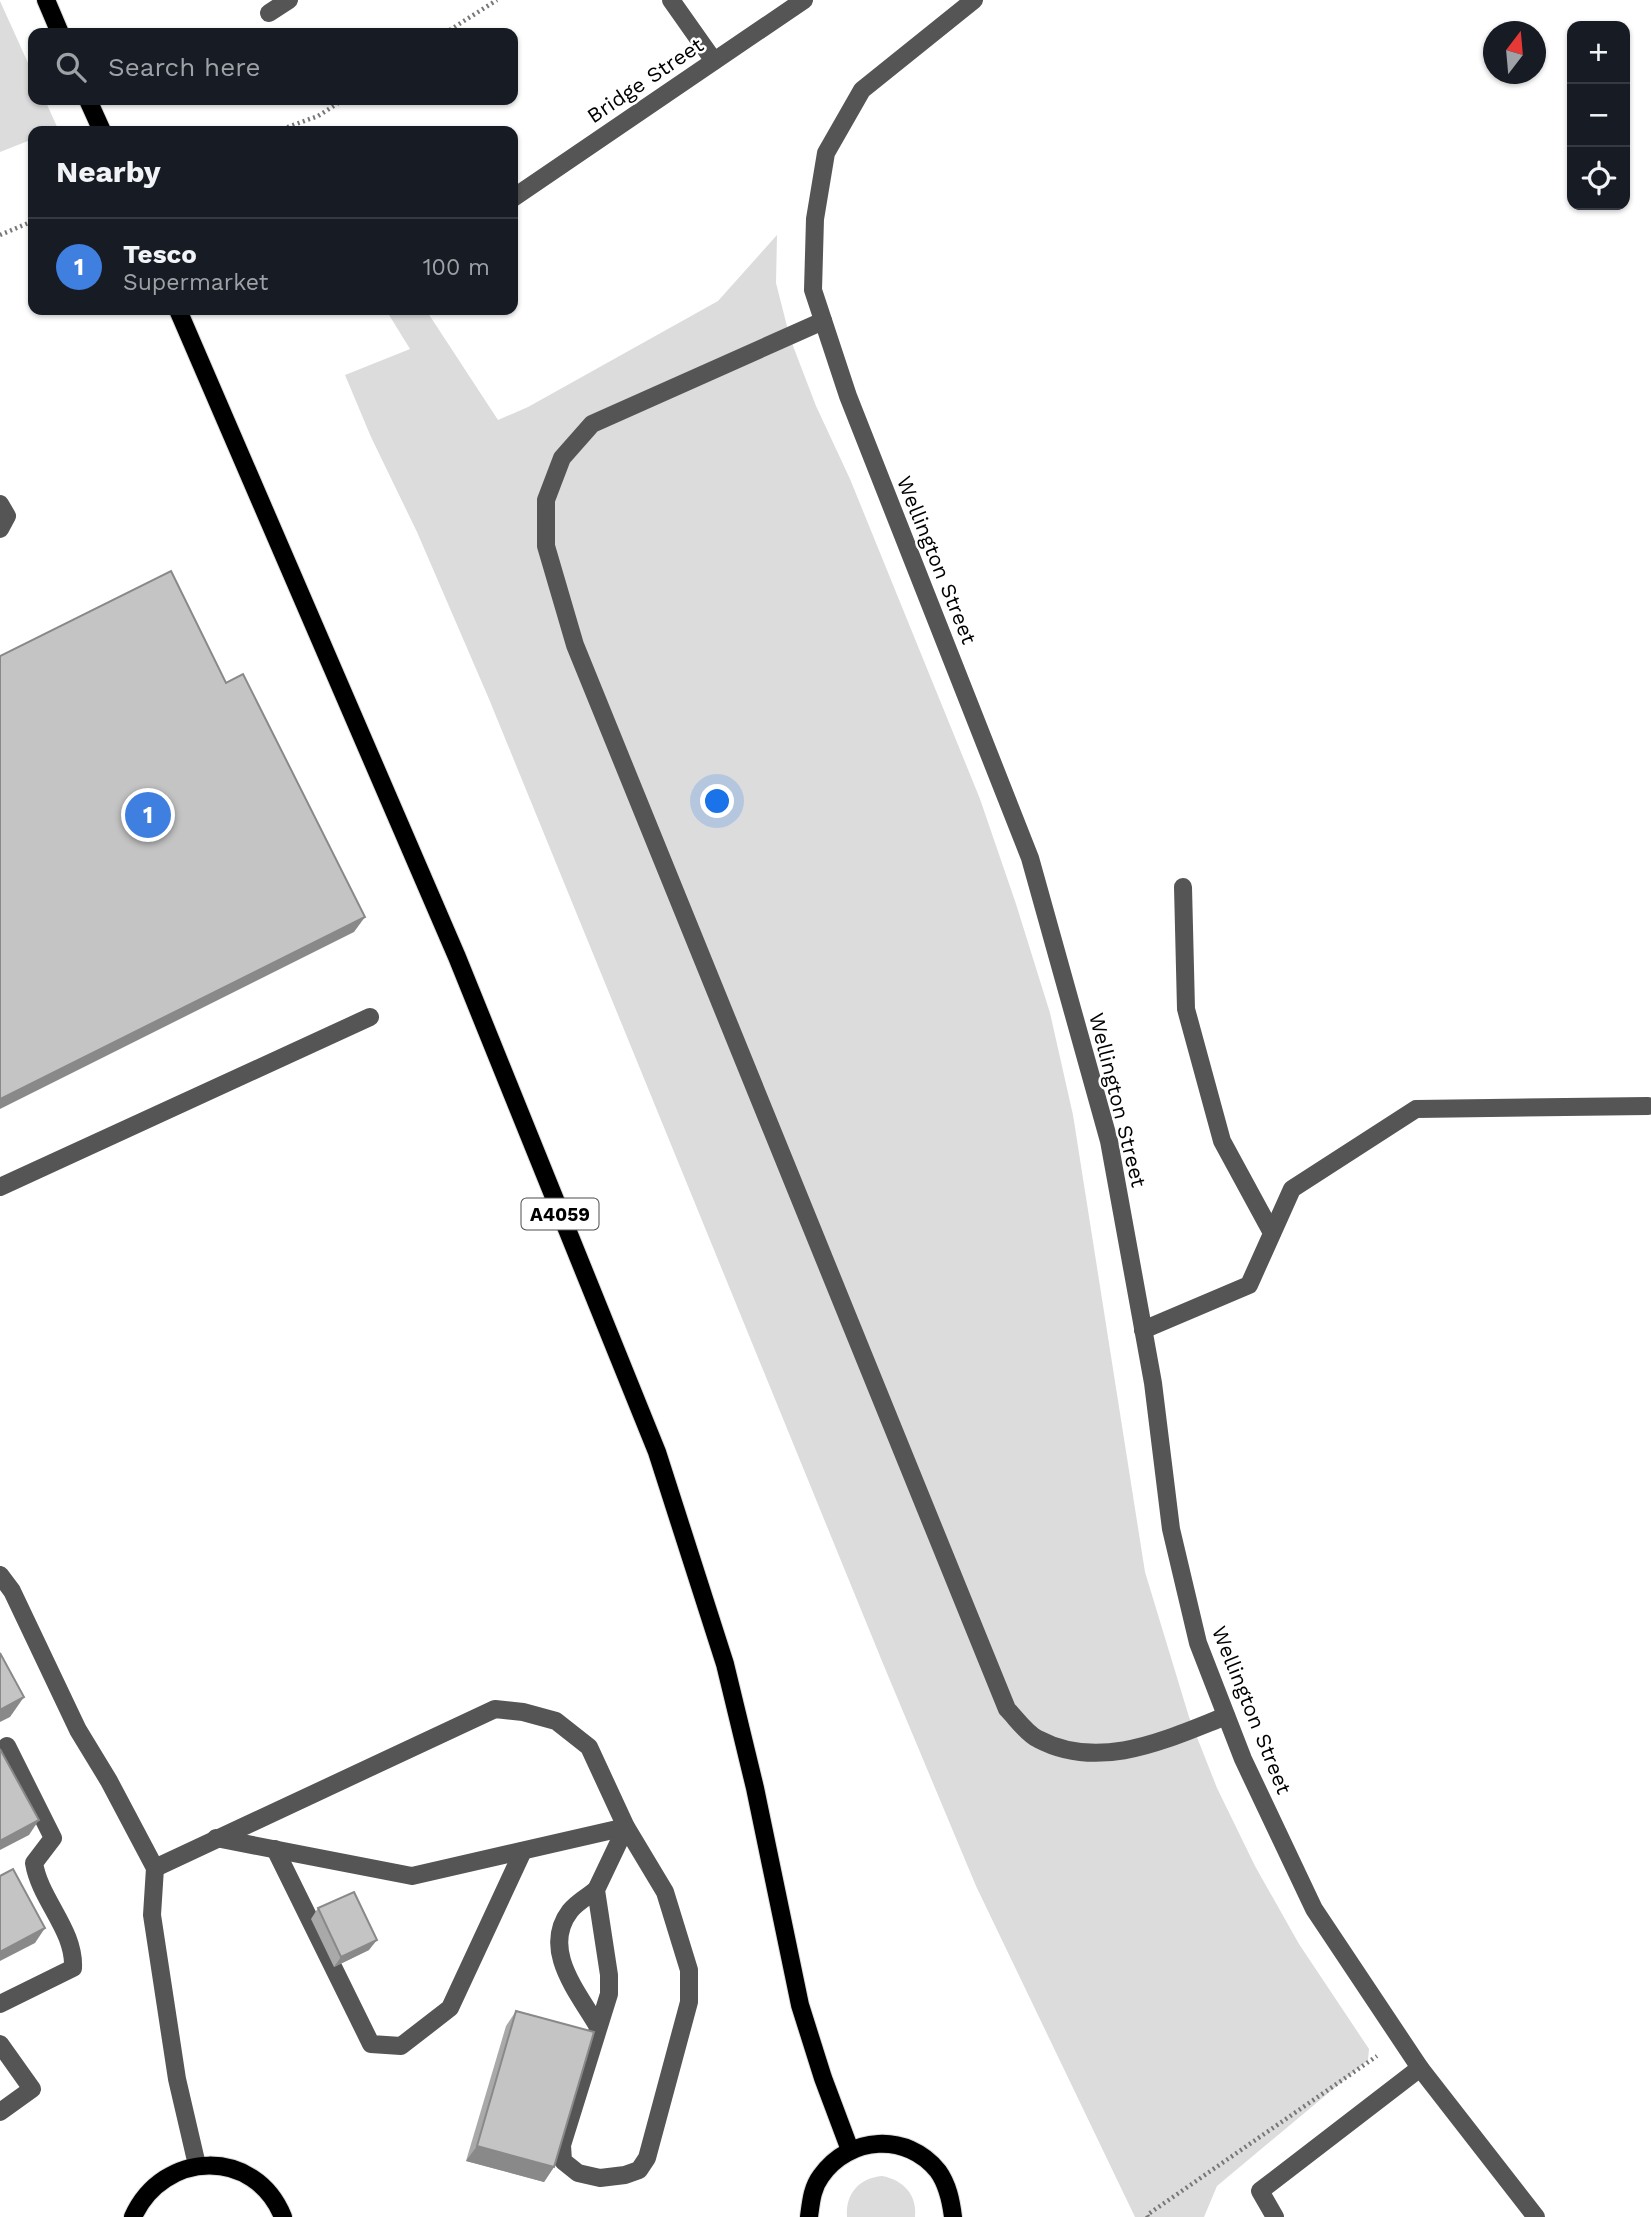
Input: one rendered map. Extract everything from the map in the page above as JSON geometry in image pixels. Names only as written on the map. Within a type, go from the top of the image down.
[{"type":"main road","points":[[46,0],[58,28]]},
{"type":"main road","points":[[90,105],[100,126]]},
{"type":"main road","name":"A4059","points":[[180,315],[457,957],[657,1452],[724,1664],[755,1788],[800,2006],[850,2150]]},
{"type":"main road","points":[[809,2217],[811,2197],[819,2178],[832,2162],[850,2150],[873,2143],[898,2145],[920,2155],[938,2172],[950,2193],[953,2217]]},
{"type":"main road","points":[[133,2217],[140,2202],[158,2182],[197,2165],[229,2167],[260,2183],[278,2204],[283,2217]]},
{"type":"street","points":[[269,13],[289,0]]},
{"type":"street","points":[[671,0],[714,61]]},
{"type":"street","name":"Bridge Street","points":[[518,195],[804,0]]},
{"type":"street","name":"Wellington Street","points":[[974,0],[862,90],[826,153],[815,219],[813,290],[848,396],[1030,858],[1109,1141],[1153,1382],[1171,1529],[1198,1643],[1243,1759],[1314,1909],[1420,2068],[1536,2217]]},
{"type":"street","points":[[823,321],[592,424],[562,458],[546,500],[546,546],[557,591],[575,645],[1007,1709],[1036,1739],[1078,1754],[1118,1753],[1170,1738],[1226,1716]]},
{"type":"street","points":[[0,504],[7,516],[0,530]]},
{"type":"street","points":[[1183,887],[1186,1009],[1222,1141],[1272,1233]]},
{"type":"street","points":[[0,1187],[370,1017]]},
{"type":"street","points":[[1143,1330],[1249,1285],[1292,1189],[1416,1110],[1647,1106]]},
{"type":"street","points":[[0,1575],[12,1591],[78,1730],[109,1781],[155,1868],[152,1915],[177,2079],[197,2165]]},
{"type":"street","points":[[155,1868],[495,1709],[523,1712],[556,1721],[589,1747],[626,1827],[665,1892],[689,1970],[689,2002],[647,2158],[639,2170],[600,2178],[578,2173],[563,2161],[562,2145],[597,2025],[609,1994],[609,1975],[596,1890]]},
{"type":"street","points":[[0,2004],[73,1968],[74,1954],[49,1899],[37,1880],[34,1863],[53,1838],[7,1746]]},
{"type":"street","points":[[216,1838],[412,1876],[626,1827]]},
{"type":"street","points":[[597,2025],[571,1981],[559,1954],[558,1935],[570,1910],[596,1890],[626,1827]]},
{"type":"street","points":[[275,1849],[371,2044],[401,2046],[450,2008],[523,1851]]},
{"type":"street","points":[[0,2044],[32,2089],[0,2112]]},
{"type":"street","points":[[1275,2217],[1260,2191],[1420,2068]]},
{"type":"path","points":[[453,28],[496,0]]},
{"type":"path","points":[[290,126],[318,116],[335,105]]},
{"type":"path","points":[[0,235],[28,223]]},
{"type":"path","points":[[1149,2217],[1147,2215],[1401,2040]]},
{"type":"shaded area","points":[[0,1],[28,63],[28,105],[47,105],[57,126],[28,126],[28,141],[0,152]]},
{"type":"shaded area","points":[[777,235],[776,283],[790,338],[980,799],[1050,1013],[1073,1115],[1145,1572],[1189,1717],[1217,1788],[1255,1866],[1299,1944],[1369,2049],[1368,2060],[1217,2186],[1204,2217],[1135,2217],[976,1886],[489,699],[345,375],[410,349],[389,315],[429,315],[498,420],[528,407],[718,301]]},
{"type":"shaded area","points":[[882,2176],[907,2189],[914,2201],[915,2217],[847,2217],[848,2201],[855,2189],[867,2180]]},
{"type":"building","points":[[171,571],[226,683],[243,674],[365,917],[0,1099],[0,656]]},
{"type":"building","points":[[0,1653],[24,1697],[0,1710]]},
{"type":"building","points":[[0,1749],[39,1820],[0,1841]]},
{"type":"building","points":[[13,1869],[45,1928],[0,1952],[0,1876]]},
{"type":"building","points":[[354,1892],[377,1940],[341,1957],[318,1908]]},
{"type":"building","points":[[516,2011],[594,2032],[554,2167],[477,2146]]},
{"type":"place","name":"Tesco","points":[[148,815]]}]
